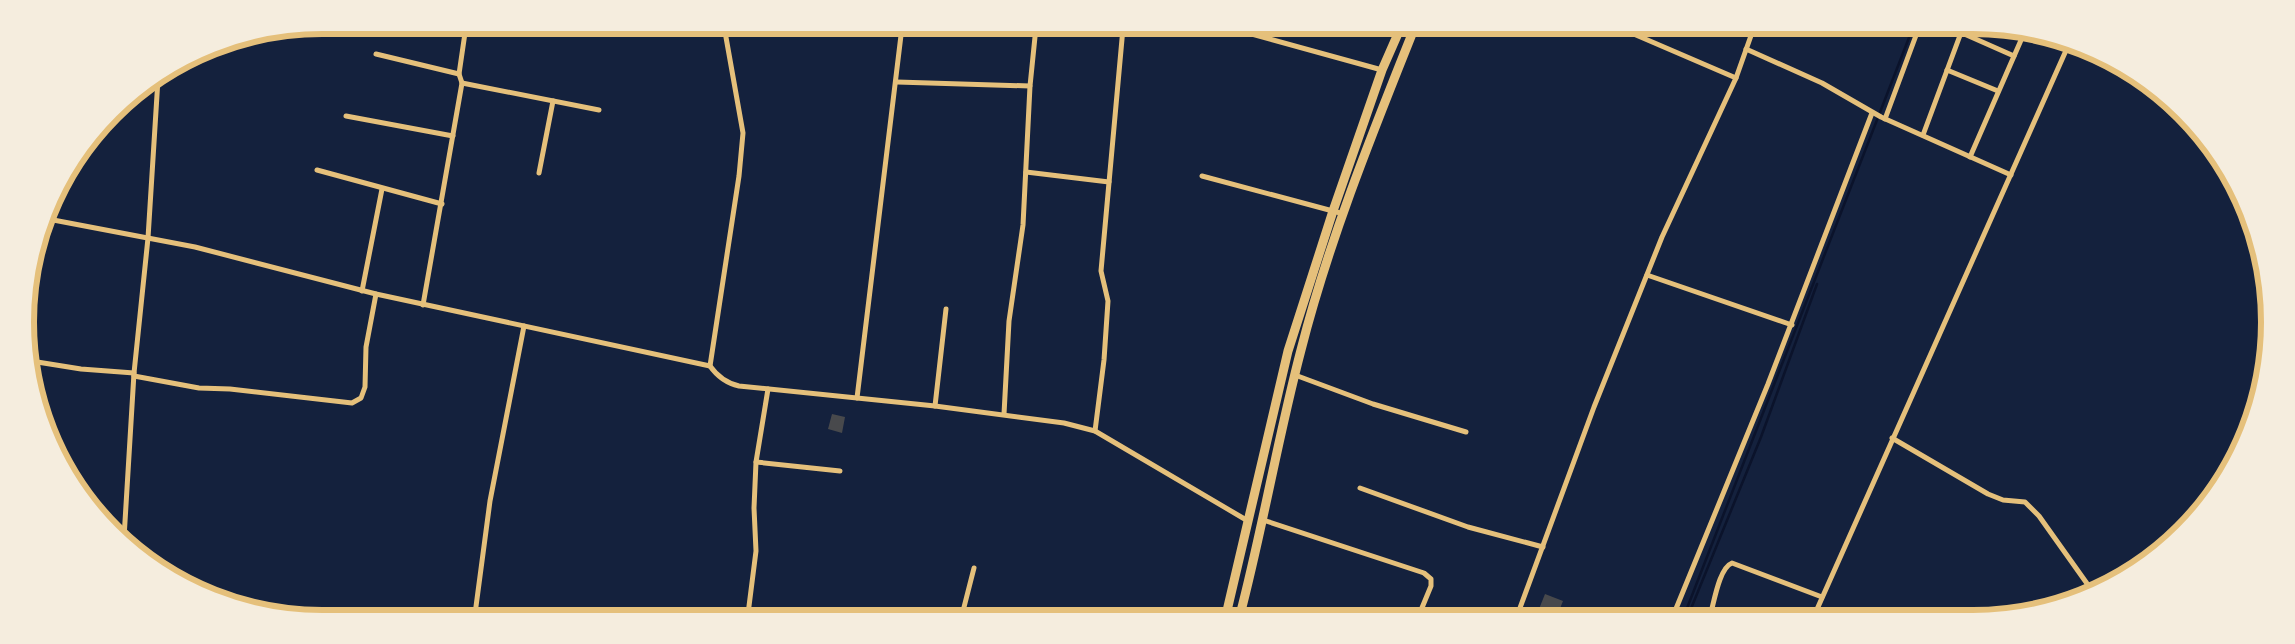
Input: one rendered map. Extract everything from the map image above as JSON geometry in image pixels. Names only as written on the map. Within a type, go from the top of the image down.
[{"type":"highway","points":[[1227,610],[1288,351],[1333,210],[1382,70],[1398,34]]},
{"type":"highway","points":[[1241,610],[1295,375],[1315,300],[1385,97],[1412,34]]},
{"type":"street","points":[[423,304],[462,83],[459,74],[465,34]]},
{"type":"street","points":[[710,366],[730,246],[742,134],[725,34]]},
{"type":"street","points":[[857,398],[901,34]]},
{"type":"street","points":[[1004,414],[1009,321],[1023,225],[1030,86],[1035,34]]},
{"type":"street","points":[[1095,431],[1104,360],[1108,301],[1101,271],[1122,34]]},
{"type":"street","points":[[1252,34],[1382,70]]},
{"type":"street","points":[[1634,34],[1736,78]]},
{"type":"street","points":[[1519,610],[1594,407],[1662,238],[1736,78],[1752,34]]},
{"type":"street","points":[[1675,610],[1792,324],[1879,116],[1916,34]]},
{"type":"street","points":[[1923,136],[1961,34]]},
{"type":"street","points":[[1966,34],[2014,56]]},
{"type":"street","points":[[1970,157],[2022,38]]},
{"type":"street","points":[[1746,49],[1822,83],[1879,116],[2011,175]]},
{"type":"street","points":[[1817,610],[2067,49]]},
{"type":"street","points":[[376,54],[459,74]]},
{"type":"street","points":[[1947,70],[1998,91]]},
{"type":"street","points":[[897,82],[1030,86]]},
{"type":"street","points":[[462,83],[599,110]]},
{"type":"street","points":[[124,532],[132,374],[148,238],[158,85]]},
{"type":"street","points":[[539,173],[553,101]]},
{"type":"street","points":[[346,116],[453,136]]},
{"type":"street","points":[[317,170],[442,204]]},
{"type":"street","points":[[1026,172],[1109,182]]},
{"type":"street","points":[[1202,176],[1344,214]]},
{"type":"street","points":[[362,291],[382,189]]},
{"type":"street","points":[[53,220],[196,247],[362,291],[710,366],[717,375],[732,384],[1004,414],[1064,423],[1095,431],[1249,522]]},
{"type":"street","points":[[1648,275],[1792,324]]},
{"type":"street","points":[[36,362],[120,372],[199,388],[230,389],[352,403],[364,393],[366,346],[376,294]]},
{"type":"street","points":[[935,406],[946,310]]},
{"type":"street","points":[[476,610],[490,501],[524,326]]},
{"type":"street","points":[[1295,375],[1373,404],[1466,432]]},
{"type":"street","points":[[749,610],[756,552],[754,508],[756,462],[768,389]]},
{"type":"street","points":[[1892,438],[1988,494],[2003,500],[2025,502],[2039,516],[2089,586]]},
{"type":"street","points":[[756,462],[840,472]]},
{"type":"street","points":[[1360,488],[1468,527],[1543,547]]},
{"type":"street","points":[[1263,520],[1424,573],[1431,579],[1431,586],[1421,610]]},
{"type":"street","points":[[1712,610],[1722,574],[1726,566],[1732,563],[1822,597]]},
{"type":"street","points":[[963,610],[974,568]]},
{"type":"building","points":[[832,414],[845,417],[842,433],[828,429]]},
{"type":"building","points":[[1545,594],[1563,601],[1559,610],[1539,609]]},
{"type":"waterway","points":[[1686,610],[1910,34]]},
{"type":"waterway","points":[[1690,610],[1761,437],[1817,284]]}]
